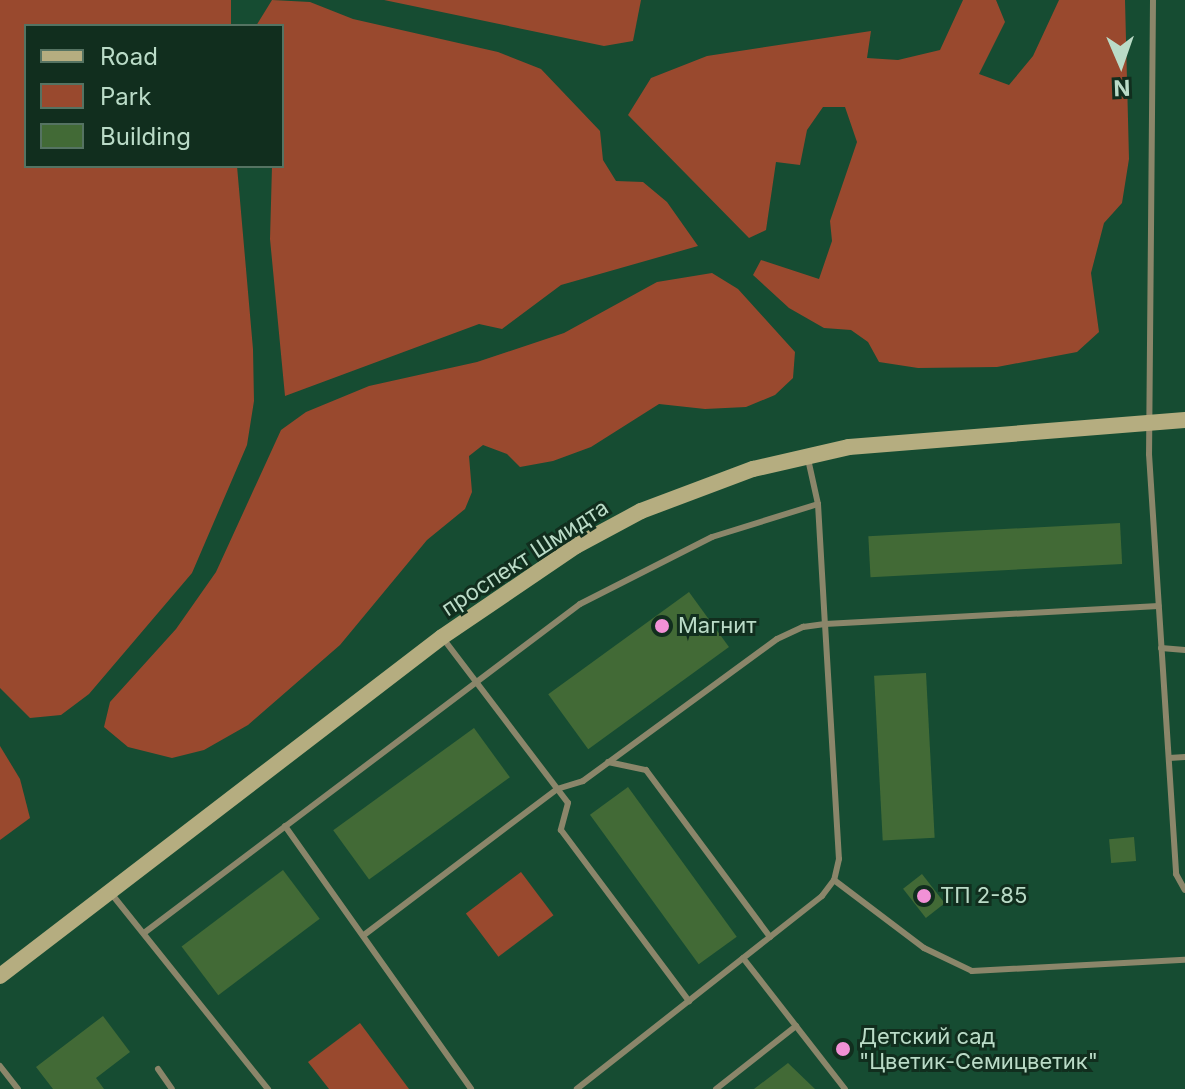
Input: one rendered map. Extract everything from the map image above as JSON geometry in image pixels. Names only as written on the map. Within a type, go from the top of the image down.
[{"type":"main road","name":"проспект Шмидта","points":[[0,976],[442,637],[576,546],[641,511],[753,469],[807,455],[899,441],[1182,421]]},
{"type":"lane","points":[[1153,0],[1148,423],[1176,874],[1185,890]]},
{"type":"lane","points":[[577,1089],[770,937],[834,880],[839,859],[818,504],[807,455]]},
{"type":"lane","points":[[144,933],[475,680],[580,604],[636,572],[712,537],[818,504]]},
{"type":"lane","points":[[364,935],[557,789],[583,781],[790,631],[825,624],[1159,606]]},
{"type":"lane","points":[[442,637],[568,803],[561,830],[689,1001]]},
{"type":"lane","points":[[1161,648],[1185,650]]},
{"type":"lane","points":[[1169,758],[1185,757]]},
{"type":"lane","points":[[608,762],[646,770],[770,937]]},
{"type":"lane","points":[[285,826],[471,1089]]},
{"type":"lane","points":[[834,880],[924,948],[972,971],[1185,960]]},
{"type":"lane","points":[[110,892],[268,1089]]},
{"type":"lane","points":[[743,958],[845,1089]]},
{"type":"lane","points":[[716,1089],[796,1026]]},
{"type":"lane","points":[[0,1066],[18,1089]]},
{"type":"lane","points":[[158,1069],[172,1089]]},
{"type":"green space","points":[[0,0],[231,0],[231,24],[24,24],[24,168],[237,168],[253,349],[254,401],[247,445],[192,573],[89,694],[61,715],[30,718],[0,688]]},
{"type":"green space","points":[[272,0],[310,2],[353,19],[498,52],[541,69],[600,131],[603,160],[616,181],[643,182],[667,202],[698,246],[561,285],[502,329],[479,324],[285,396],[270,239],[272,168],[284,168],[284,24],[257,24]]},
{"type":"green space","points":[[384,0],[641,0],[633,41],[604,46]]},
{"type":"green space","points":[[963,0],[996,0],[1005,22],[979,74],[1009,85],[1033,56],[1059,0],[1125,0],[1129,159],[1122,203],[1104,223],[1091,273],[1099,332],[1077,352],[997,367],[918,368],[879,362],[868,342],[851,330],[824,328],[789,308],[753,275],[761,260],[819,279],[832,241],[830,221],[857,142],[845,107],[823,107],[807,130],[800,165],[776,162],[766,230],[749,238],[628,115],[651,78],[707,56],[871,31],[867,58],[898,60],[940,50]]},
{"type":"green space","points":[[712,273],[738,289],[795,352],[793,378],[775,395],[746,407],[705,409],[659,404],[591,447],[553,461],[520,467],[507,454],[483,445],[469,456],[472,492],[465,509],[427,540],[340,645],[248,725],[204,750],[172,758],[128,747],[104,727],[110,702],[176,629],[216,572],[281,430],[306,412],[369,386],[477,362],[564,333],[657,282]]},
{"type":"green space","points":[[0,746],[20,779],[30,818],[0,840]]},
{"type":"green space","points":[[521,872],[553,915],[498,957],[466,914]]},
{"type":"green space","points":[[360,1023],[409,1089],[329,1089],[308,1062]]},
{"type":"building","points":[[1120,523],[1122,564],[870,577],[868,536]]},
{"type":"building","points":[[689,592],[729,647],[588,749],[548,694]]},
{"type":"building","points":[[926,673],[935,838],[883,840],[874,676]]},
{"type":"building","points":[[474,728],[510,777],[369,880],[333,830]]},
{"type":"building","points":[[628,787],[737,937],[699,964],[590,815]]},
{"type":"building","points":[[1134,837],[1136,861],[1111,863],[1109,839]]},
{"type":"building","points":[[283,870],[320,919],[218,995],[182,946]]},
{"type":"building","name":"ТП 2-85","points":[[922,874],[945,903],[926,918],[903,889]]},
{"type":"building","points":[[103,1016],[130,1052],[96,1078],[104,1089],[53,1089],[36,1067]]},
{"type":"building","points":[[788,1063],[815,1089],[754,1089]]},
{"type":"place","name":"Магнит","points":[[662,626]]},
{"type":"place","name":"ТП 2-85","points":[[924,896]]},
{"type":"place","name":"Детский сад \"Цветик-Семицветик\"","points":[[843,1049]]}]
